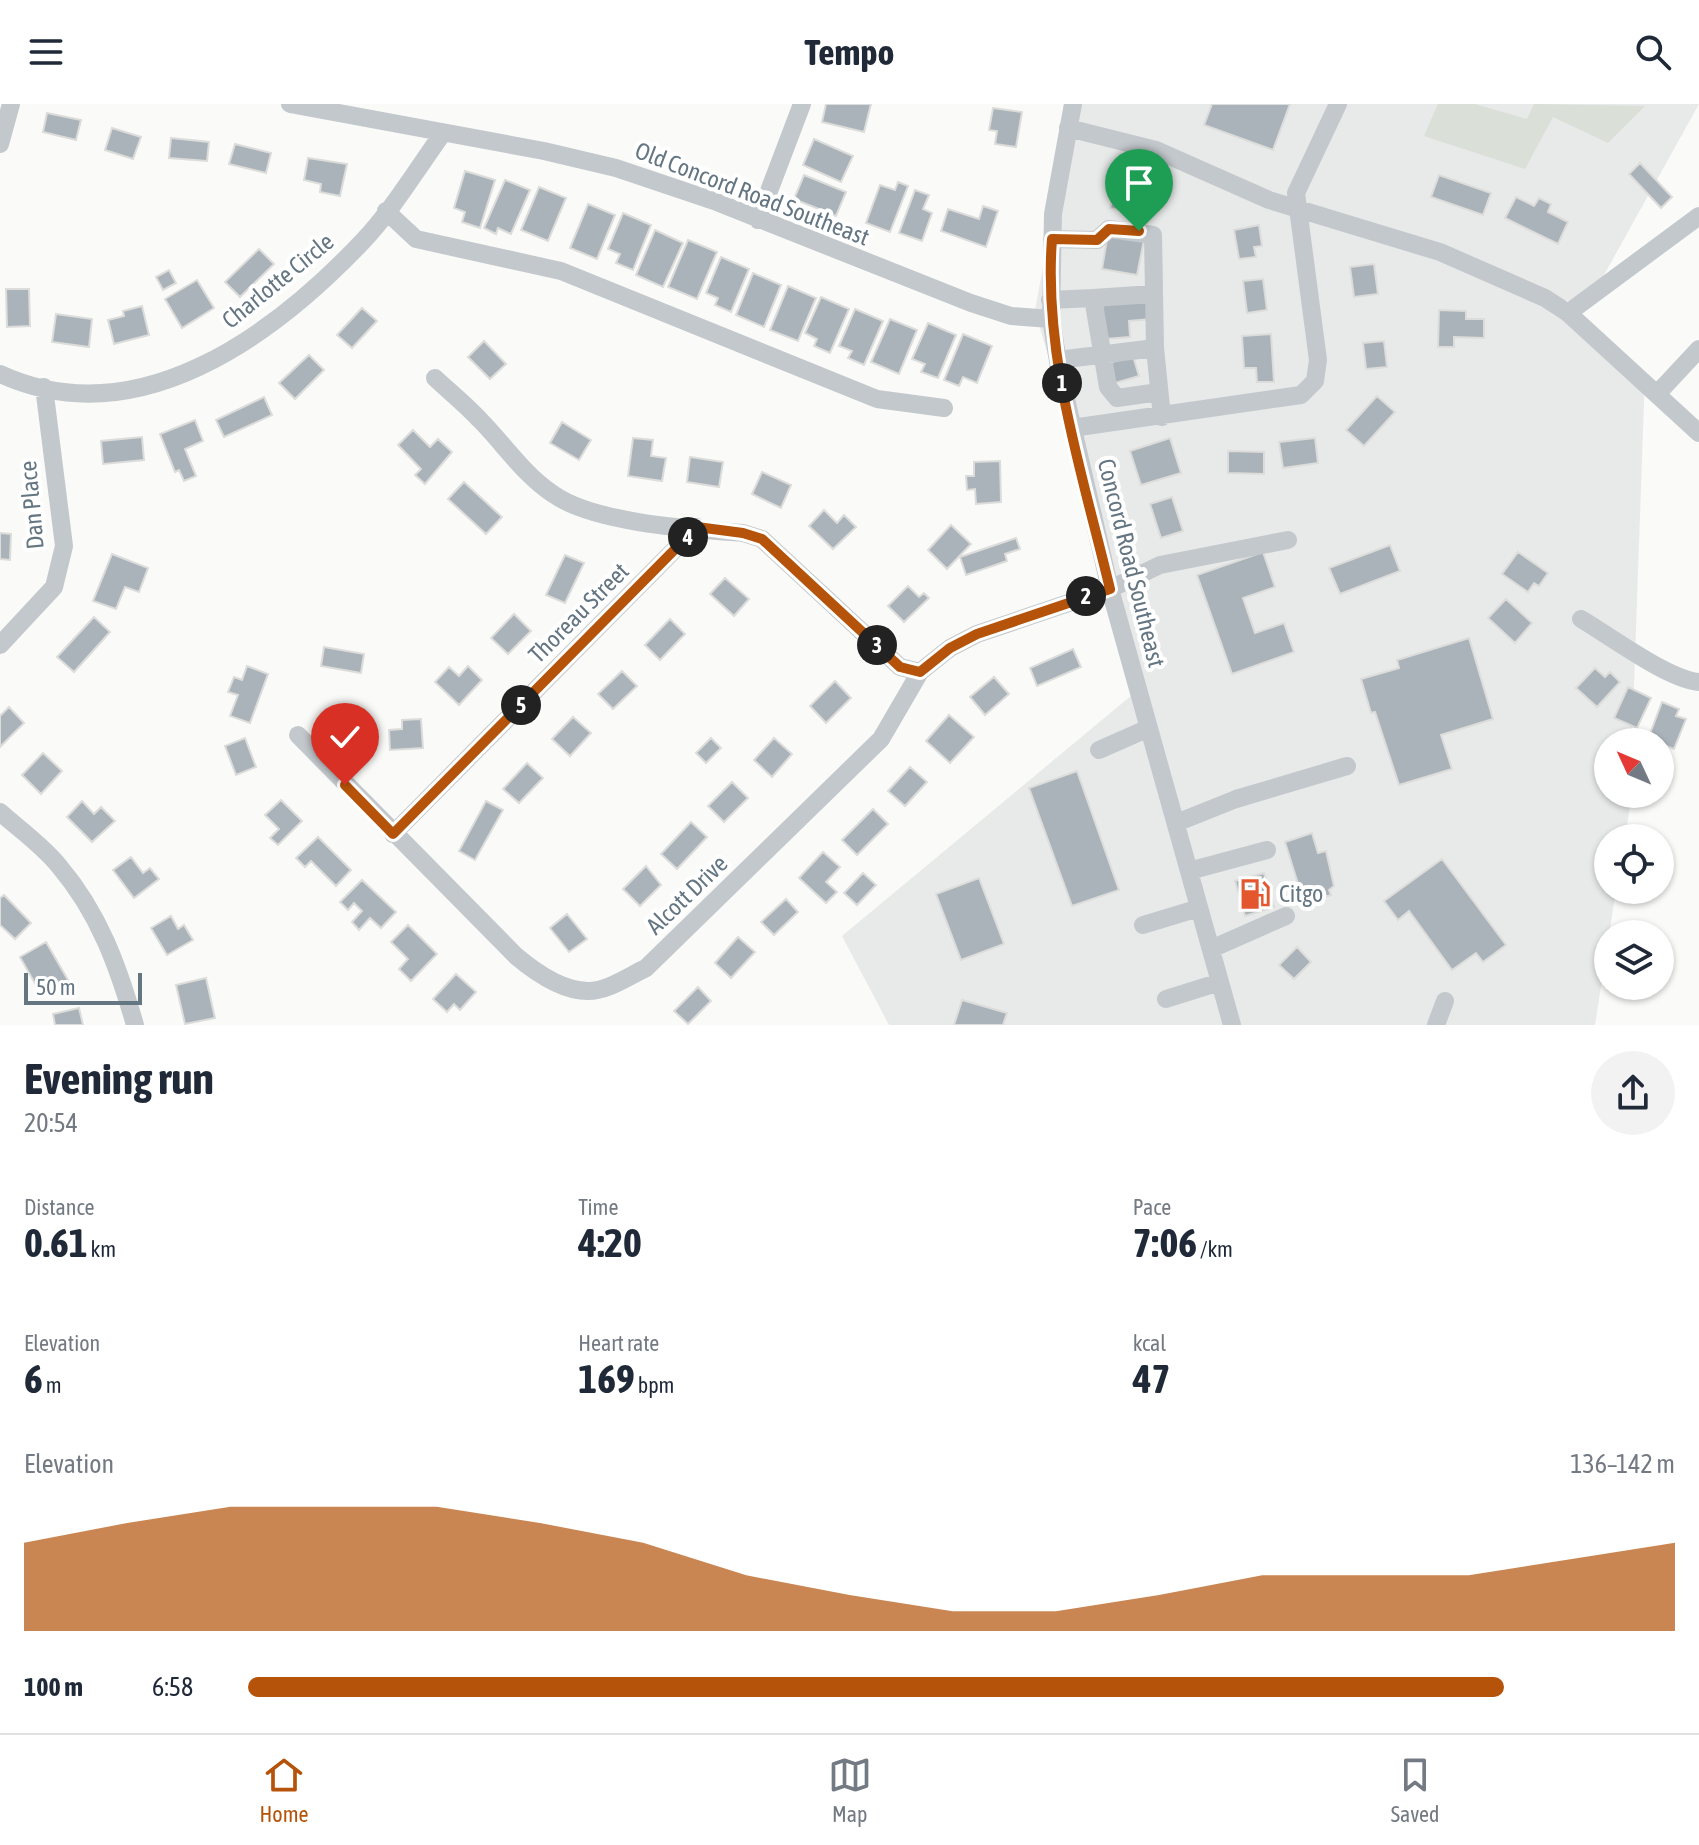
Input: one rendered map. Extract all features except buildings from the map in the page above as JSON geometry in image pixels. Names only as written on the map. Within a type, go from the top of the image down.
[{"type":"street","points":[[0,144],[11,104]]},
{"type":"street","name":"Old Concord Road Southeast","points":[[290,104],[340,109],[616,168],[714,201],[1011,316],[1093,298],[1153,294]]},
{"type":"street","points":[[758,220],[802,104]]},
{"type":"street","name":"Concord Road Southeast","points":[[1073,104],[1052,239],[1050,309],[1058,360],[1110,589],[1232,1025]]},
{"type":"street","points":[[1072,428],[1301,395],[1315,381],[1318,360],[1296,193],[1338,104]]},
{"type":"street","points":[[1068,128],[1181,158],[1269,200],[1440,252],[1545,298],[1568,313],[1699,433]]},
{"type":"street","name":"Charlotte Circle","points":[[0,374],[44,387],[95,392],[131,388],[182,376],[212,362],[261,333],[365,239],[443,133]]},
{"type":"street","points":[[386,211],[416,239],[561,271],[877,399],[944,408]]},
{"type":"street","points":[[1568,313],[1699,216]]},
{"type":"street","points":[[1052,239],[1097,240],[1109,229],[1153,235],[1155,348],[1162,417]]},
{"type":"street","points":[[1093,298],[1108,387],[1117,398],[1159,392]]},
{"type":"street","points":[[1058,360],[1155,348]]},
{"type":"street","points":[[1657,394],[1699,349]]},
{"type":"street","points":[[435,378],[479,418],[525,470],[552,494],[578,508],[743,533],[762,539],[900,667],[920,672]]},
{"type":"street","name":"Dan Place","points":[[0,645],[54,587],[64,546],[44,387]]},
{"type":"street","name":"Thoreau Street","points":[[393,834],[697,527]]},
{"type":"street","name":"Alcott Drive","points":[[298,735],[393,834],[535,971],[558,983],[588,991],[613,984],[646,968],[881,739],[920,672],[950,648],[977,634],[1110,589],[1160,565],[1288,540]]},
{"type":"street","points":[[1581,619],[1676,675],[1699,682]]},
{"type":"street","points":[[1099,750],[1149,728]]},
{"type":"street","points":[[1176,823],[1236,799],[1347,766]]},
{"type":"street","points":[[0,812],[57,863],[95,914],[115,959],[135,1025]]},
{"type":"street","points":[[1189,871],[1267,850]]},
{"type":"street","points":[[1143,925],[1199,908]]},
{"type":"street","points":[[1211,949],[1286,916]]},
{"type":"street","points":[[1166,999],[1220,982]]},
{"type":"street","points":[[1436,1025],[1445,1001]]},
{"type":"shaded area","points":[[1072,104],[1699,104],[1589,302],[1551,300],[1645,374],[1632,728],[1594,728],[1594,808],[1630,808],[1627,824],[1594,824],[1594,904],[1614,904],[1611,920],[1594,920],[1594,1000],[1599,1000],[1595,1025],[889,1025],[842,936],[1144,685],[1035,311]]},
{"type":"shaded area","points":[[1438,104],[1475,104],[1527,119],[1534,104],[1645,106],[1608,143],[1553,117],[1525,169],[1424,136]]},
{"type":"place","name":"Citgo","points":[[1255,894]]},
{"type":"route","points":[[345,785],[393,834],[697,527],[743,533],[762,539],[796,567],[900,667],[920,672],[950,648],[977,634],[1110,589],[1060,373],[1051,319],[1052,239],[1097,240],[1109,229],[1139,231]]}]
